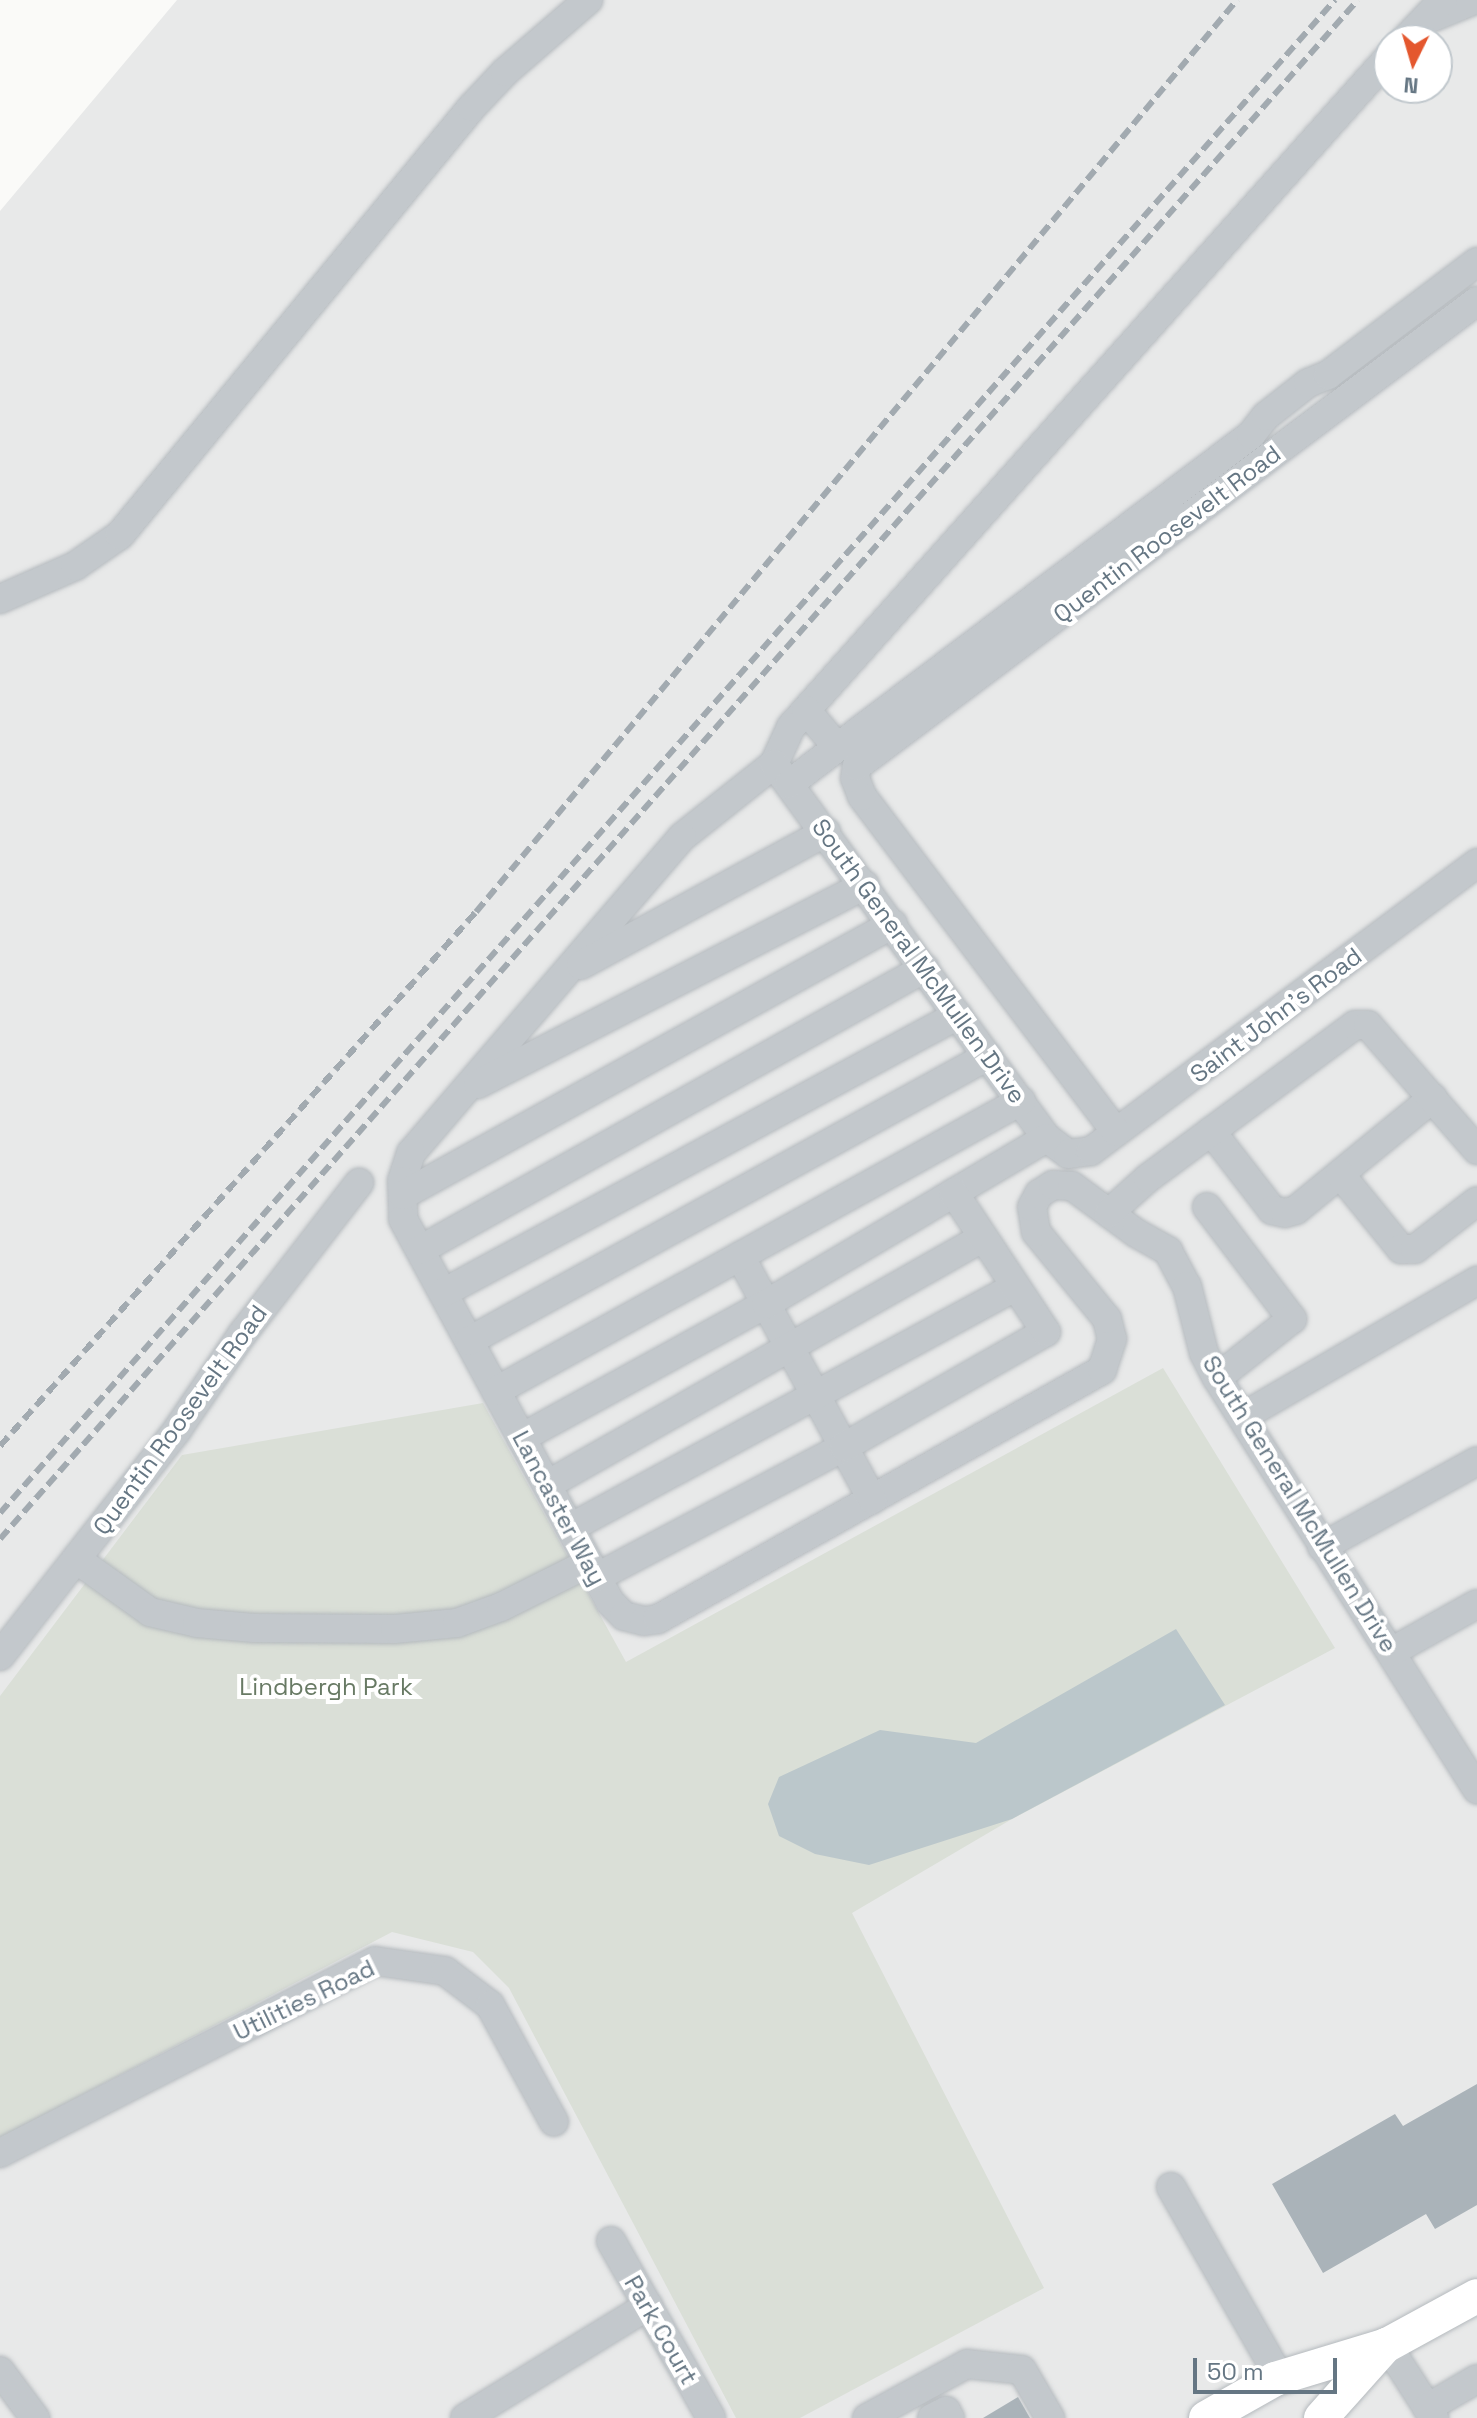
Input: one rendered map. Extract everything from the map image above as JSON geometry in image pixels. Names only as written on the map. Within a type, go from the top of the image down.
[{"type":"main road","points":[[1206,2418],[1280,2378],[1387,2345],[1477,2296]]},
{"type":"main road","points":[[1321,2418],[1387,2345]]},
{"type":"street","points":[[0,599],[75,566],[120,535],[472,107],[505,72],[588,0]]},
{"type":"street","points":[[1424,20],[1474,0]]},
{"type":"street","points":[[782,774],[791,727],[1373,75]]},
{"type":"street","points":[[847,757],[1251,435],[1266,416],[1308,383],[1328,375],[1477,262]]},
{"type":"street","name":"Quentin Roosevelt Road","points":[[847,757],[1477,301]]},
{"type":"street","points":[[806,710],[847,757],[862,796],[1116,1132]]},
{"type":"street","name":"Lancaster Way","points":[[847,757],[782,774],[682,837],[411,1153],[402,1181],[403,1219],[610,1602],[624,1616],[644,1621],[658,1619],[1102,1370],[1112,1339],[1107,1319],[1036,1232],[1032,1207],[1039,1194],[1053,1185],[1072,1186],[1098,1205]]},
{"type":"street","name":"South General McMullen Drive","points":[[782,774],[1021,1101],[1058,1146]]},
{"type":"street","points":[[564,974],[826,832]]},
{"type":"street","name":"Saint John's Road","points":[[521,1438],[766,1304],[954,1193],[1058,1146],[1091,1151],[1477,863]]},
{"type":"street","points":[[463,1092],[865,885]]},
{"type":"street","points":[[403,1195],[893,924]]},
{"type":"street","points":[[420,1250],[925,968]]},
{"type":"street","points":[[443,1293],[958,1015]]},
{"type":"street","points":[[1098,1205],[1211,1131],[1355,1025],[1368,1025],[1477,1150]]},
{"type":"street","points":[[469,1341],[988,1056]]},
{"type":"street","points":[[1211,1131],[1272,1210],[1285,1213],[1296,1210],[1433,1098]]},
{"type":"street","points":[[496,1391],[1021,1101]]},
{"type":"street","points":[[1340,1174],[1401,1249],[1415,1249],[1477,1201]]},
{"type":"street","name":"Quentin Roosevelt Road","points":[[0,1656],[177,1430],[243,1333],[359,1183]]},
{"type":"street","points":[[76,1559],[150,1612],[197,1623],[254,1628],[395,1629],[457,1623],[593,1570],[844,1447],[1046,1332],[954,1193]]},
{"type":"street","name":"South General McMullen Drive","points":[[1098,1205],[1168,1251],[1187,1286],[1204,1353],[1217,1378],[1477,1790]]},
{"type":"street","points":[[1207,1207],[1292,1319],[1217,1378]]},
{"type":"street","points":[[547,1485],[982,1238]]},
{"type":"street","points":[[740,1256],[872,1499]]},
{"type":"street","points":[[1242,1417],[1477,1281]]},
{"type":"street","points":[[570,1528],[817,1397],[1015,1287]]},
{"type":"street","points":[[1322,1547],[1477,1461]]},
{"type":"street","points":[[1391,1652],[1477,1604]]},
{"type":"street","name":"Utilities Road","points":[[0,2153],[375,1961],[445,1971],[490,2005],[554,2122]]},
{"type":"street","points":[[1171,2187],[1280,2378]]},
{"type":"street","name":"Park Court","points":[[611,2241],[711,2418]]},
{"type":"street","points":[[465,2418],[648,2306]]},
{"type":"street","points":[[1387,2345],[1430,2413],[1477,2379]]},
{"type":"street","points":[[867,2418],[967,2364],[1022,2370],[1050,2418]]},
{"type":"street","points":[[0,2371],[30,2416]]},
{"type":"shaded area","points":[[177,0],[1477,0],[1477,2418],[0,2418],[0,211]]},
{"type":"shaded area","points":[[1176,1629],[1225,1705],[1012,1819],[869,1865],[815,1854],[779,1836],[768,1804],[779,1777],[880,1730],[976,1743]]},
{"type":"green space","name":"Lindbergh Park","points":[[1163,1368],[1335,1648],[1012,1819],[852,1913],[1044,2288],[800,2418],[736,2418],[509,1988],[473,1952],[392,1932],[0,2138],[0,1696],[182,1455],[483,1403],[626,1662]]},
{"type":"building","points":[[1477,2084],[1477,2205],[1435,2229],[1426,2214],[1323,2273],[1272,2184],[1395,2114],[1403,2126]]},
{"type":"building","points":[[1018,2397],[1030,2418],[983,2418]]},
{"type":"railway","points":[[0,1446],[476,912],[1237,0]]},
{"type":"railway","points":[[0,1513],[1335,0]]},
{"type":"railway","points":[[0,1539],[1358,0]]}]
